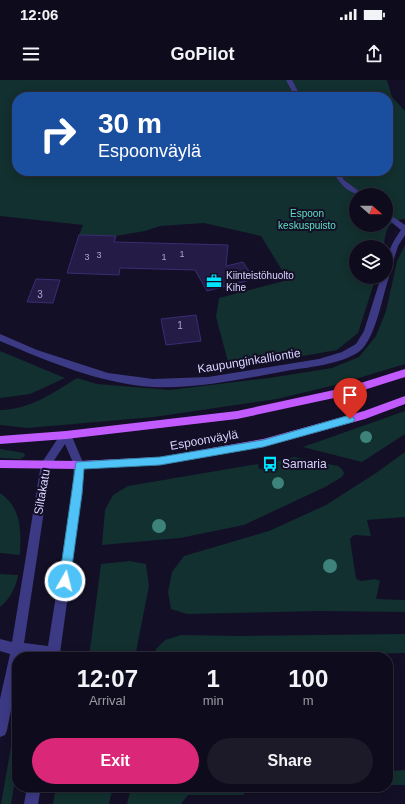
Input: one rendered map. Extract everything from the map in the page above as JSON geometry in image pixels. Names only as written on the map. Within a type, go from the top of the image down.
[{"type":"main road","name":"Espoonväylä","points":[[0,440],[66,435],[237,415],[348,390],[405,373]]},
{"type":"main road","name":"Espoonväylä","points":[[0,464],[79,465],[160,461],[263,444],[365,415],[405,400]]},
{"type":"street","points":[[289,80],[295,92]]},
{"type":"street","points":[[338,176],[341,181],[351,188]]},
{"type":"street","points":[[393,220],[405,229],[393,249]]},
{"type":"street","name":"Kaupunginkalliontie","points":[[0,337],[34,352],[108,377],[153,383],[208,381],[319,362],[345,355],[359,346],[368,331],[383,284]]},
{"type":"street","points":[[54,652],[77,494],[79,465],[66,435]]},
{"type":"street","name":"Siltakatu","points":[[16,652],[46,464],[66,435]]},
{"type":"street","points":[[0,645],[36,652]]},
{"type":"street","name":"Siltakatu","points":[[0,730],[12,673]]},
{"type":"street","points":[[32,804],[33,792]]},
{"type":"green space","name":"Espoon keskuspuisto","points":[[0,80],[387,80],[391,92],[12,92],[12,176],[393,176],[393,98],[405,111],[405,219],[393,223],[393,188],[349,188],[349,232],[386,232],[385,240],[349,240],[349,284],[374,284],[358,333],[337,350],[230,369],[216,317],[219,298],[288,280],[261,236],[204,223],[160,226],[145,231],[116,236],[79,235],[83,225],[0,216]]},
{"type":"green space","points":[[405,245],[405,364],[339,384],[277,399],[154,417],[27,428],[0,425],[0,410],[31,404],[50,395],[77,378],[97,384],[170,390],[269,378],[332,368],[359,357],[376,336],[386,311],[397,261]]},
{"type":"green space","points":[[0,351],[65,378],[30,394],[0,398]]},
{"type":"green space","points":[[405,411],[405,434],[362,462],[303,447]]},
{"type":"green space","points":[[0,449],[24,453],[25,456],[20,459],[0,458]]},
{"type":"green space","points":[[405,452],[405,517],[367,520],[371,536],[354,535],[350,539],[356,579],[361,581],[375,579],[380,581],[376,599],[405,600],[405,612],[319,611],[187,614],[171,609],[168,592],[172,572],[184,556],[269,531],[326,505],[376,473]]},
{"type":"green space","points":[[294,457],[338,466],[344,473],[342,477],[325,487],[244,525],[180,538],[102,545],[105,510],[113,495],[128,486],[258,464],[259,469],[274,466],[273,462]]},
{"type":"green space","points":[[0,493],[13,506],[19,521],[20,555],[0,553]]},
{"type":"green space","points":[[130,561],[146,564],[149,586],[136,652],[90,652],[101,564]]},
{"type":"green space","points":[[0,574],[18,575],[12,592],[0,607]]},
{"type":"green space","points":[[405,634],[405,653],[156,652],[156,649],[165,640],[181,635],[243,636]]},
{"type":"green space","points":[[12,741],[13,792],[11,804],[1,804]]},
{"type":"green space","points":[[405,770],[405,785],[393,785],[393,771]]},
{"type":"green space","points":[[55,792],[112,792],[109,804],[53,804]]},
{"type":"green space","points":[[130,792],[245,792],[243,795],[188,795],[181,804],[127,804]]},
{"type":"building","points":[[79,235],[116,236],[114,242],[228,245],[226,266],[243,262],[254,279],[207,291],[195,270],[120,268],[119,275],[67,273]]},
{"type":"building","points":[[36,279],[60,280],[53,303],[27,302]]},
{"type":"building","points":[[196,315],[201,341],[166,345],[161,319]]},
{"type":"place","name":"Kiinteistöhuolto Kihe","points":[[214,281]]},
{"type":"place","name":"Samaria","points":[[270,464]]},
{"type":"route","points":[[65,581],[77,494],[79,465],[160,461],[263,444],[350,419]]}]
